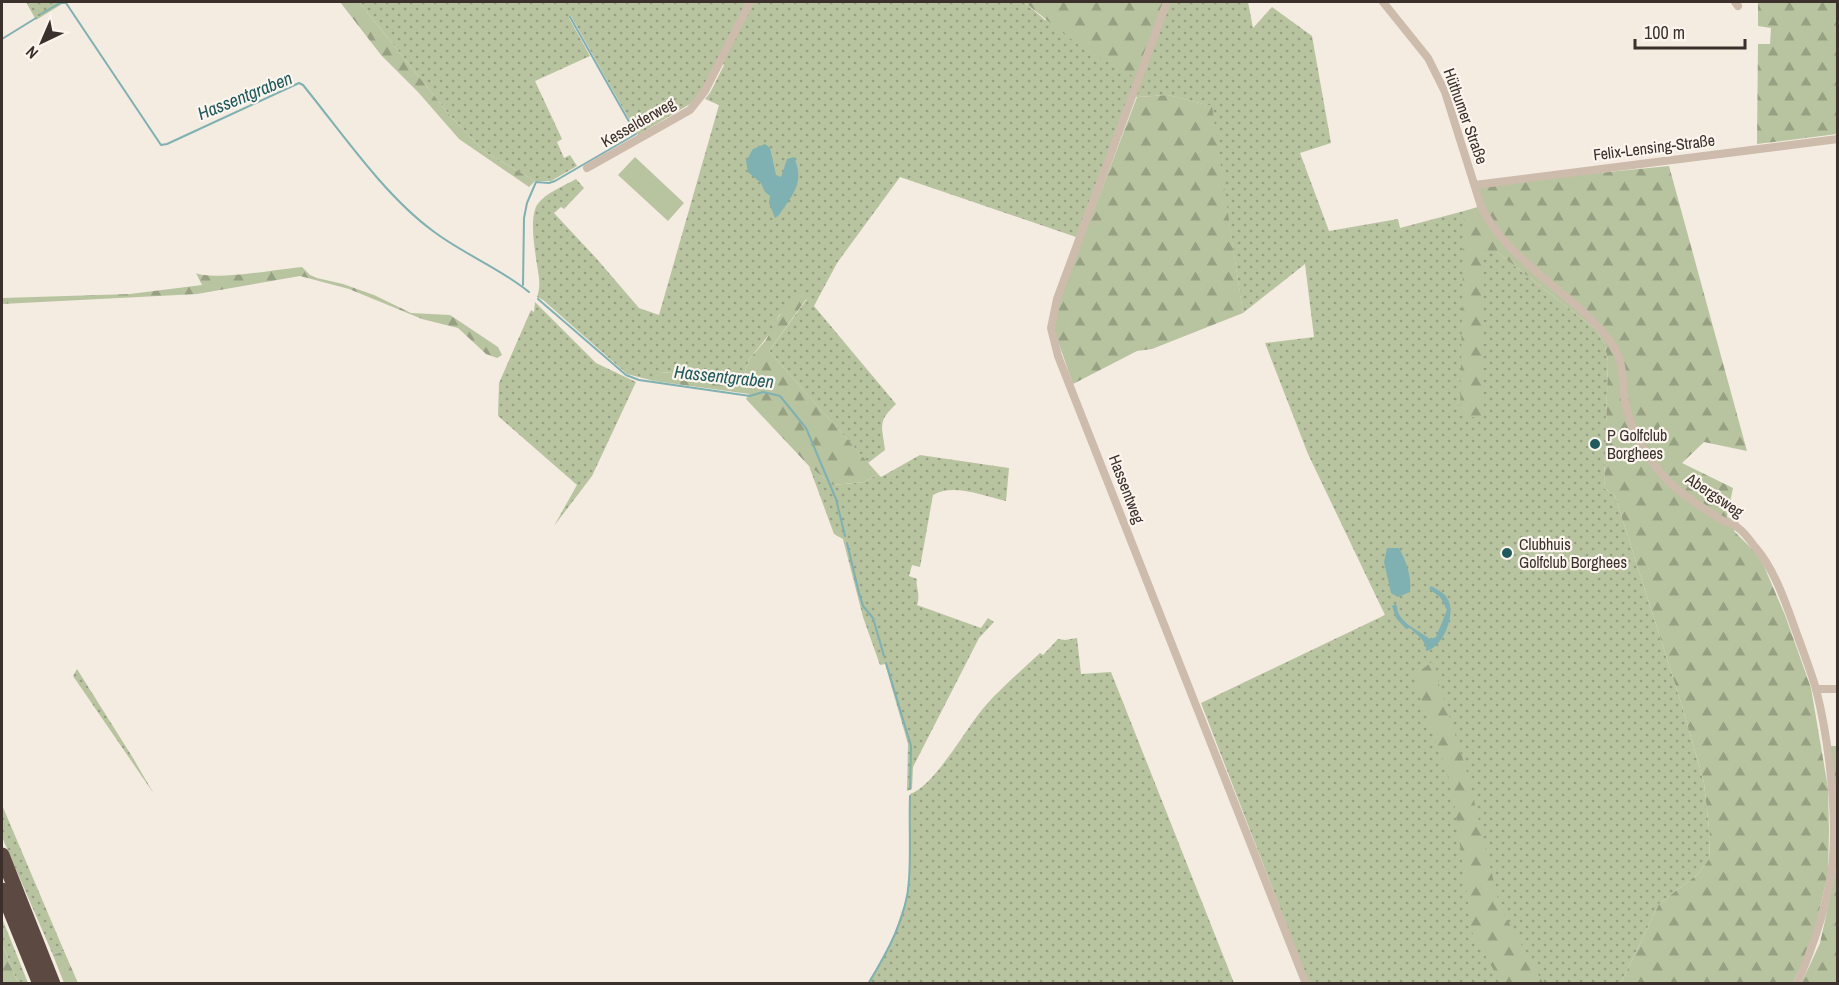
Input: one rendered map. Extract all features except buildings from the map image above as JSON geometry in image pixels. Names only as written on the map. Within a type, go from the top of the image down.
[{"type":"highway","points":[[2,855],[53,984]]},
{"type":"highway","points":[[2,890],[40,984]]},
{"type":"street","name":"Kesselderweg","points":[[587,168],[690,110],[705,91],[750,2]]},
{"type":"street","name":"Hassentweg","points":[[1167,2],[1057,299],[1051,328],[1058,356],[1306,984]]},
{"type":"street","name":"Hüthumer Straße","points":[[1383,2],[1428,58],[1445,92],[1475,185]]},
{"type":"street","name":"Felix-Lensing-Straße","points":[[1475,185],[1838,139]]},
{"type":"street","name":"Abergsweg","points":[[1475,185],[1487,218],[1504,242],[1581,311],[1615,349],[1621,359],[1626,407],[1642,444],[1660,473],[1722,520],[1737,527],[1756,548],[1768,564],[1792,620],[1816,689],[1832,789],[1834,833],[1831,875],[1816,939],[1797,984]]},
{"type":"street","points":[[1816,689],[1838,689]]},
{"type":"green space","points":[[26,2],[63,2],[36,20]]},
{"type":"green space","points":[[340,2],[359,2],[452,118],[485,152],[535,181],[529,187],[459,139],[418,92],[381,55]]},
{"type":"green space","points":[[359,2],[1024,2],[1045,20],[1169,2],[1248,2],[1253,28],[1272,7],[1312,36],[1331,143],[1300,153],[1329,231],[1398,219],[1400,228],[1464,211],[1497,252],[1595,329],[1604,342],[1608,361],[1604,488],[1615,496],[1683,709],[1704,783],[1710,838],[1709,859],[1699,873],[1659,904],[1621,983],[1309,983],[1201,703],[1385,615],[1308,454],[1265,343],[1314,337],[1305,264],[1243,313],[1211,106],[1168,95],[1137,97],[1130,93],[1076,237],[900,177],[837,263],[814,306],[896,404],[886,415],[882,424],[885,450],[868,463],[769,351],[807,299],[779,315],[772,331],[750,358],[742,379],[661,372],[654,381],[627,374],[537,297],[539,281],[533,235],[535,211],[537,205],[545,197],[576,179],[584,188],[564,209],[561,207],[554,213],[639,308],[659,315],[719,105],[705,99],[724,65],[719,60],[704,89],[690,104],[638,135],[571,16],[569,18],[590,56],[535,81],[562,139],[557,142],[564,158],[570,155],[577,166],[551,181],[535,181],[485,152],[452,118]]},
{"type":"green space","points":[[1024,2],[1164,2],[1136,78],[1080,46]]},
{"type":"green space","points":[[1758,2],[1837,2],[1837,134],[1757,144],[1758,44],[1770,44],[1771,28],[1758,26]]},
{"type":"green space","points":[[1168,95],[1212,106],[1243,313],[1152,349],[1137,351],[1073,384],[1054,330],[1059,301],[1137,97]]},
{"type":"green space","points":[[635,157],[684,203],[668,221],[618,175]]},
{"type":"green space","points":[[1669,166],[1747,451],[1704,442],[1682,463],[1733,488],[1727,517],[1739,521],[1734,531],[1754,551],[1763,564],[1785,615],[1811,688],[1828,788],[1828,874],[1812,941],[1793,983],[1621,983],[1659,904],[1699,873],[1709,859],[1710,838],[1704,783],[1683,709],[1615,496],[1604,488],[1608,361],[1604,342],[1595,329],[1497,252],[1483,250],[1483,418],[1460,416],[1464,211],[1481,206],[1475,185]]},
{"type":"green space","points":[[302,267],[317,278],[374,295],[411,313],[450,315],[498,347],[502,355],[497,358],[486,354],[458,328],[422,319],[349,289],[300,276],[197,294],[2,304],[2,298],[130,294],[202,285],[196,273],[217,276]]},
{"type":"green space","points":[[800,290],[807,298],[769,351],[878,474],[864,482],[833,485],[809,466],[746,399],[749,394],[654,381],[660,372],[742,379],[750,358],[766,340],[779,316]]},
{"type":"green space","points":[[535,302],[596,363],[636,382],[592,476],[554,526],[577,485],[498,416],[499,383],[531,310],[534,312]]},
{"type":"green space","points":[[920,455],[1009,468],[1006,501],[959,490],[933,495],[920,567],[912,565],[909,576],[917,579],[917,605],[981,628],[988,618],[994,622],[979,638],[913,767],[912,789],[907,791],[908,744],[885,664],[880,665],[863,617],[843,539],[834,534],[809,466],[833,485],[864,482],[878,474],[881,477]]},
{"type":"green space","points":[[1077,638],[1081,674],[1111,672],[1234,983],[869,983],[892,941],[907,896],[910,794],[930,780],[986,705],[1012,679],[1040,653],[1043,655],[1058,639]]},
{"type":"green space","points":[[1432,662],[1467,772],[1500,907],[1543,983],[1501,983],[1472,932],[1452,787],[1413,676]]},
{"type":"green space","points":[[77,669],[133,758],[154,794],[73,676]]},
{"type":"green space","points":[[1830,746],[1837,746],[1837,806]]},
{"type":"green space","points":[[2,805],[64,951],[53,955],[2,837]]},
{"type":"green space","points":[[1837,852],[1837,983],[1801,984],[1820,943],[1835,875]]},
{"type":"green space","points":[[2,918],[28,983],[18,983],[2,943]]},
{"type":"green space","points":[[2,943],[18,983],[2,983]]},
{"type":"green space","points":[[64,951],[78,983],[64,983],[53,955]]},
{"type":"water","points":[[765,144],[770,148],[776,175],[781,177],[787,159],[794,157],[797,166],[796,188],[775,218],[769,203],[770,196],[765,192],[761,183],[748,172],[746,161],[753,149]]},
{"type":"water","points":[[1387,548],[1399,548],[1409,575],[1410,592],[1398,597],[1391,593],[1384,562]]},
{"type":"water","points":[[1431,586],[1442,592],[1448,599],[1450,616],[1442,638],[1432,649],[1426,651],[1421,638],[1410,628],[1406,629],[1396,618],[1392,606],[1395,604],[1397,606],[1400,617],[1409,625],[1430,639],[1436,637],[1447,610],[1440,597],[1429,589]]},
{"type":"waterway","name":"Hassentgraben","points":[[41,14],[60,3],[66,3],[161,145],[299,83],[303,85],[381,182],[415,216],[433,231],[529,292]]},
{"type":"waterway","points":[[523,285],[524,218],[527,203],[536,182],[555,181],[636,134],[570,17]]},
{"type":"waterway","name":"Hassentgraben","points":[[2,39],[36,18]]},
{"type":"waterway","name":"Hassentgraben","points":[[538,299],[626,375],[639,380],[750,396],[763,392],[780,396],[806,428],[836,499],[845,536]]},
{"type":"waterway","name":"Hassentgraben","points":[[847,543],[863,606],[873,618],[884,656]]},
{"type":"waterway","name":"Hassentgraben","points":[[886,663],[911,746],[910,789]]},
{"type":"waterway","name":"Hassentgraben","points":[[868,984],[889,947],[904,908],[910,870],[910,796]]},
{"type":"place","name":"P Golfclub Borghees","points":[[1595,444]]},
{"type":"place","name":"Clubhuis Golfclub Borghees","points":[[1507,553]]}]
